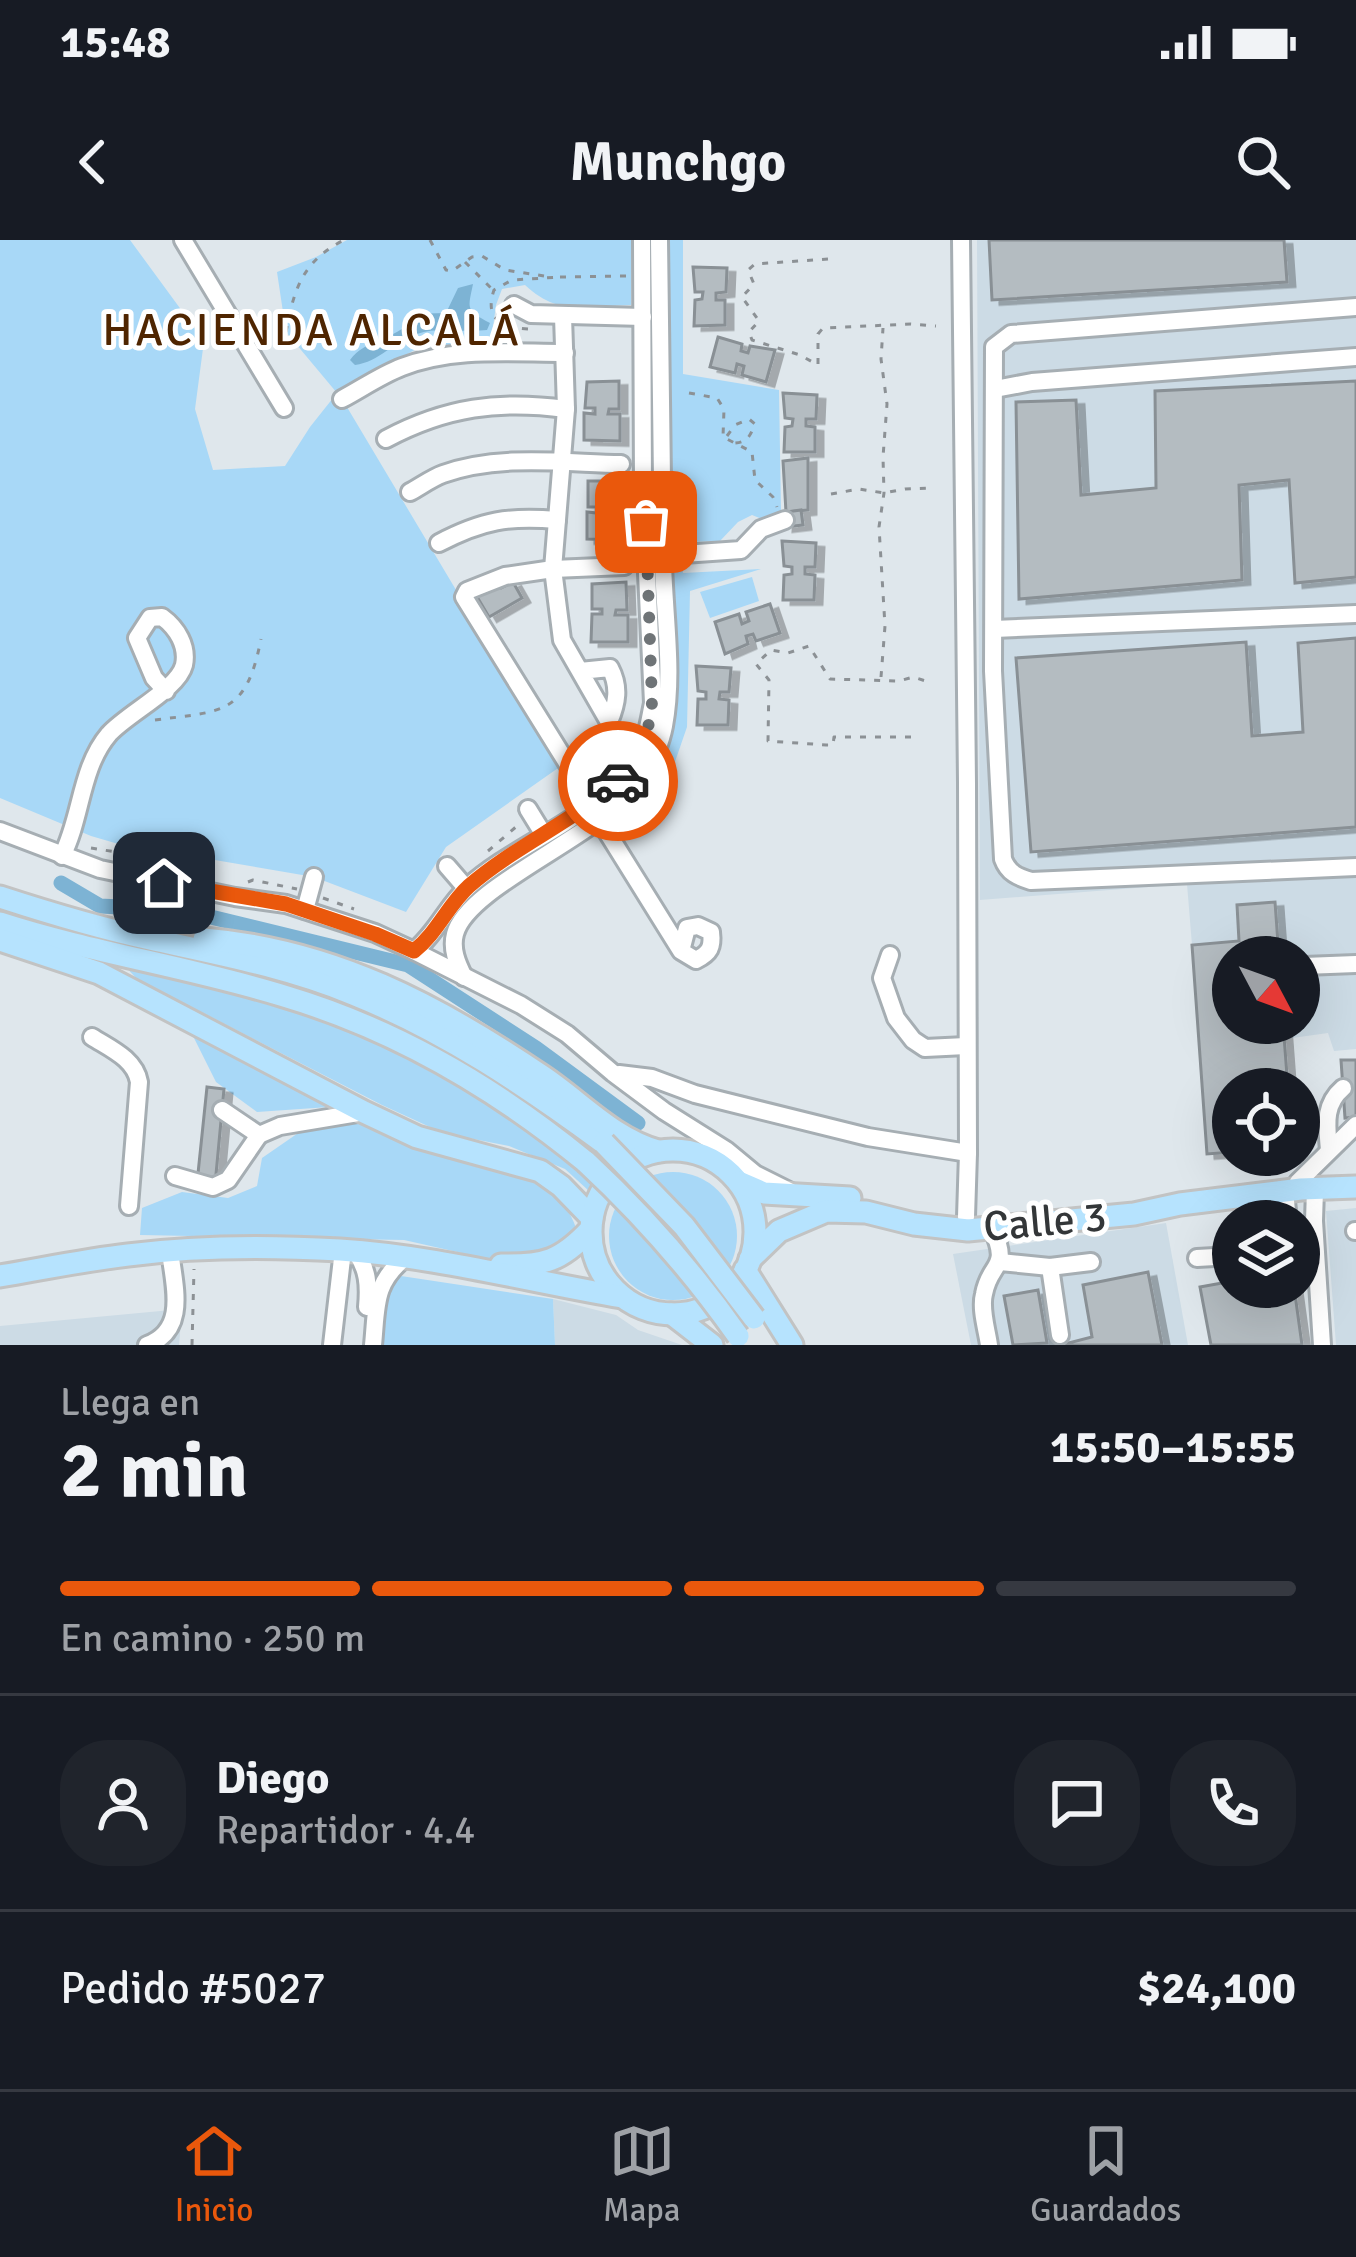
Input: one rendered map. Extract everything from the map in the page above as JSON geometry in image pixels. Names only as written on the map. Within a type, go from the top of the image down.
[{"type":"main road","points":[[0,897],[281,970],[372,1002],[482,1058],[604,1143],[684,1226],[775,1345]]},
{"type":"main road","points":[[0,923],[242,984],[338,1014],[471,1079],[586,1162],[636,1210],[683,1262],[741,1341]]},
{"type":"main road","points":[[150,939],[206,938],[283,950],[365,976],[455,1020],[550,1081],[616,1133],[658,1151]]},
{"type":"main road","points":[[0,940],[76,963],[417,1137],[540,1171],[561,1186],[591,1224]]},
{"type":"main road","points":[[0,1276],[170,1251],[349,1251],[454,1264],[622,1297],[654,1312],[686,1313],[730,1290],[748,1264],[754,1219],[739,1182],[727,1169],[700,1154],[672,1149],[634,1159],[614,1174],[600,1194],[591,1224],[592,1249],[608,1283],[622,1297]]},
{"type":"main road","name":"Calle 3","points":[[748,1264],[779,1231],[826,1211],[866,1212],[949,1230],[992,1228],[1134,1214],[1299,1187],[1356,1170]]},
{"type":"main road","name":"Calle 3","points":[[739,1182],[764,1193],[857,1198],[923,1214],[965,1217],[1120,1204],[1179,1193],[1356,1187]]},
{"type":"main road","points":[[454,1264],[541,1264],[559,1258],[591,1224]]},
{"type":"main road","points":[[748,1264],[792,1345]]},
{"type":"main road","points":[[671,1314],[712,1345]]},
{"type":"street","points":[[183,240],[284,408]]},
{"type":"street","points":[[464,978],[454,956],[454,935],[460,922],[491,892],[601,821],[643,779],[664,729],[668,678],[644,487],[642,240]]},
{"type":"street","points":[[414,951],[427,941],[466,888],[622,778],[647,735],[652,703],[659,240]]},
{"type":"street","points":[[961,240],[967,783],[965,1217]]},
{"type":"street","points":[[514,305],[531,314],[643,317]]},
{"type":"street","points":[[1356,308],[1011,334],[994,347],[993,671],[1003,859],[1014,874],[1031,881],[1356,867]]},
{"type":"street","points":[[563,316],[566,409],[553,569],[562,640],[580,671]]},
{"type":"street","points":[[342,400],[401,368],[436,359],[483,351],[565,353]]},
{"type":"street","points":[[995,389],[1032,382],[1356,357]]},
{"type":"street","points":[[386,439],[447,413],[525,404],[566,409]]},
{"type":"street","points":[[410,492],[440,475],[470,466],[621,464]]},
{"type":"street","points":[[439,543],[500,518],[557,520]]},
{"type":"street","points":[[655,556],[741,550],[760,530],[785,520]]},
{"type":"street","points":[[575,776],[464,597],[467,591],[505,576],[624,566]]},
{"type":"street","points":[[994,629],[1356,614]]},
{"type":"street","points":[[64,850],[88,773],[104,740],[134,710],[166,691]]},
{"type":"street","points":[[590,804],[681,951],[696,960],[707,955],[710,932],[698,926],[667,928]]},
{"type":"street","points":[[529,812],[544,835]]},
{"type":"street","points":[[0,831],[121,874],[310,893],[375,934],[521,1005],[755,1174],[797,1196]]},
{"type":"street","points":[[447,866],[466,888]]},
{"type":"street","points":[[681,951],[687,928]]},
{"type":"street","points":[[890,956],[882,978],[896,1018],[913,1040],[926,1048],[966,1046]]},
{"type":"street","points":[[1320,965],[1356,964]]},
{"type":"street","points":[[92,1036],[129,1061],[140,1082],[129,1207]]},
{"type":"street","points":[[613,1073],[652,1078],[695,1094],[868,1137],[968,1153]]},
{"type":"street","points":[[1329,1150],[1326,1117],[1332,1097],[1342,1088]]},
{"type":"street","points":[[222,1110],[259,1135]]},
{"type":"street","points":[[176,1176],[213,1187],[229,1180],[259,1135],[280,1126],[364,1112]]},
{"type":"street","points":[[1295,1200],[1299,1187],[1329,1150],[1356,1125]]},
{"type":"street","points":[[1299,1187],[1314,1221],[1322,1345]]},
{"type":"street","points":[[988,1345],[984,1291],[1000,1262],[1001,1248],[992,1228]]},
{"type":"street","points":[[147,1345],[170,1328],[176,1313],[170,1251]]},
{"type":"street","points":[[332,1345],[349,1251]]},
{"type":"street","points":[[349,1251],[366,1270],[368,1280],[363,1345]]},
{"type":"street","points":[[373,1345],[378,1292],[388,1273],[406,1257]]},
{"type":"street","points":[[1197,1258],[1212,1257]]},
{"type":"street","points":[[1000,1262],[1050,1267],[1091,1262]]},
{"type":"street","points":[[1050,1267],[1060,1335]]},
{"type":"path","points":[[286,332],[296,288],[306,270],[315,258],[344,240]]},
{"type":"path","points":[[430,240],[446,270],[482,256],[505,270],[526,274],[642,276]]},
{"type":"path","points":[[828,260],[754,264],[748,270],[754,284],[742,297],[759,321],[748,332],[752,340],[818,365],[818,334],[823,328],[936,326]]},
{"type":"path","points":[[465,262],[494,290]]},
{"type":"path","points":[[880,680],[885,626],[879,527],[886,404],[883,326]]},
{"type":"path","points":[[689,393],[717,398],[724,409],[723,437]]},
{"type":"path","points":[[723,437],[749,419],[754,424],[750,437],[733,444]]},
{"type":"path","points":[[723,437],[752,452],[755,480],[785,520]]},
{"type":"path","points":[[831,494],[934,488]]},
{"type":"path","points":[[151,720],[201,716],[230,703],[251,678],[261,639]]},
{"type":"path","points":[[911,737],[834,737],[833,745],[768,741],[769,680],[756,664],[771,650],[788,653],[809,646],[830,679],[899,681],[913,677],[929,682]]},
{"type":"path","points":[[488,851],[529,812]]},
{"type":"path","points":[[64,850],[122,853],[139,863]]},
{"type":"path","points":[[242,884],[253,880],[354,909]]},
{"type":"path","points":[[192,1345],[194,1282]]},
{"type":"shaded area","points":[[0,240],[130,240],[204,341],[195,409],[213,470],[285,466],[337,393],[286,332],[277,272],[347,240],[631,240],[631,305],[562,306],[525,285],[502,289],[491,342],[420,347],[338,392],[561,766],[446,847],[406,912],[314,877],[115,843],[0,798]]},
{"type":"shaded area","points":[[654,240],[683,240],[683,374],[779,390],[781,512],[786,512],[785,520],[752,515],[720,541],[686,542],[669,528]]},
{"type":"shaded area","points":[[977,240],[1356,240],[1356,1049],[1334,1051],[1328,1033],[1320,1034],[1320,936],[1277,936],[1274,902],[1237,905],[1239,936],[1212,936],[1212,943],[1192,945],[1187,884],[980,900]]},
{"type":"shaded area","points":[[473,284],[470,308],[490,323],[487,330],[425,332],[364,363],[355,365],[350,360],[408,324],[407,314],[446,313],[458,288]]},
{"type":"shaded area","points":[[682,565],[683,573],[761,569],[690,591],[687,727],[668,782],[628,790],[656,737],[671,576]]},
{"type":"shaded area","points":[[752,577],[759,601],[710,618],[700,592]]},
{"type":"shaded area","points":[[122,963],[320,1017],[398,1049],[508,1112],[596,1183],[589,1191],[565,1169],[509,1146],[443,1133],[382,1105],[137,979]]},
{"type":"shaded area","points":[[190,1030],[329,1107],[257,1112],[216,1082]]},
{"type":"shaded area","points":[[363,1122],[411,1145],[522,1174],[564,1205],[576,1228],[567,1243],[519,1263],[404,1240],[140,1235],[142,1208],[182,1192],[228,1198],[257,1186],[262,1158],[304,1129]]},
{"type":"shaded area","points":[[673,1172],[697,1177],[718,1191],[732,1212],[737,1236],[732,1260],[718,1281],[697,1295],[673,1300],[649,1295],[628,1281],[614,1260],[609,1236],[614,1212],[628,1191],[649,1177]]},
{"type":"shaded area","points":[[1356,1208],[1356,1345],[1336,1345],[1326,1211]]},
{"type":"shaded area","points":[[1166,1223],[1188,1345],[971,1345],[953,1254]]},
{"type":"shaded area","points":[[401,1276],[553,1299],[555,1345],[381,1345],[384,1297]]},
{"type":"shaded area","points":[[553,1299],[616,1315],[638,1330],[682,1345],[555,1345]]},
{"type":"shaded area","points":[[182,1309],[179,1345],[0,1345],[0,1326]]},
{"type":"building","points":[[989,240],[1284,240],[1287,282],[992,300]]},
{"type":"building","points":[[693,267],[727,268],[726,292],[716,293],[716,300],[725,300],[725,325],[694,326],[695,300],[702,299],[703,292],[695,292]]},
{"type":"building","points":[[718,337],[742,344],[741,351],[748,353],[750,346],[775,350],[766,382],[742,375],[744,366],[737,364],[735,373],[710,367]]},
{"type":"building","points":[[619,381],[619,409],[609,409],[608,414],[620,414],[620,441],[584,440],[584,413],[595,414],[595,408],[585,408],[587,382]]},
{"type":"building","points":[[1356,381],[1356,577],[1295,583],[1289,480],[1239,485],[1242,580],[1019,599],[1016,402],[1076,400],[1081,495],[1156,488],[1155,391]]},
{"type":"building","points":[[783,393],[817,395],[816,419],[806,419],[806,426],[815,427],[815,452],[784,452],[785,427],[792,426],[793,419],[785,418]]},
{"type":"building","points":[[808,458],[808,510],[786,512],[783,461]]},
{"type":"building","points":[[588,481],[622,481],[622,508],[611,508],[611,514],[623,513],[623,540],[587,539],[587,512],[597,513],[597,507],[588,507]]},
{"type":"building","points":[[801,510],[803,525],[785,527],[786,512]]},
{"type":"building","points":[[782,541],[816,543],[815,567],[805,567],[805,574],[815,575],[814,600],[783,600],[784,575],[792,574],[792,567],[784,566]]},
{"type":"building","points":[[513,582],[522,598],[489,617],[476,595]]},
{"type":"building","points":[[626,582],[627,610],[616,610],[615,615],[628,615],[628,642],[591,642],[592,614],[602,614],[602,609],[592,609],[592,584]]},
{"type":"building","points":[[770,604],[780,633],[756,641],[753,634],[746,636],[748,644],[725,654],[715,622],[739,614],[742,624],[749,621],[746,612]]},
{"type":"building","points":[[1356,638],[1356,827],[1031,852],[1016,658],[1246,642],[1252,736],[1303,732],[1298,643]]},
{"type":"building","points":[[696,666],[731,668],[729,692],[720,692],[719,699],[729,700],[728,725],[697,725],[698,699],[706,699],[706,692],[698,691]]},
{"type":"building","points":[[1275,902],[1277,936],[1239,936],[1237,905]]},
{"type":"building","points":[[1212,943],[1212,1044],[1285,1044],[1286,1068],[1212,1068],[1212,1154],[1207,1154],[1192,945]]},
{"type":"building","points":[[1341,1060],[1356,1060],[1356,1117],[1345,1118]]},
{"type":"building","points":[[207,1087],[224,1089],[215,1185],[197,1183]]},
{"type":"building","points":[[1148,1272],[1162,1345],[1061,1345],[1092,1337],[1083,1285]]},
{"type":"building","points":[[1212,1285],[1212,1308],[1297,1308],[1302,1345],[1211,1345],[1200,1287]]},
{"type":"building","points":[[1038,1290],[1047,1343],[1013,1345],[1004,1296]]},
{"type":"waterway","points":[[61,883],[100,906],[182,910],[408,965],[536,1048],[638,1123]]},
{"type":"way so far","points":[[618,781],[647,735],[652,703],[646,522]]},
{"type":"district","name":"HACIENDA ALCALÁ","points":[[312,330]]},
{"type":"route","points":[[164,883],[286,904],[414,951],[427,941],[466,888],[618,781]]}]
